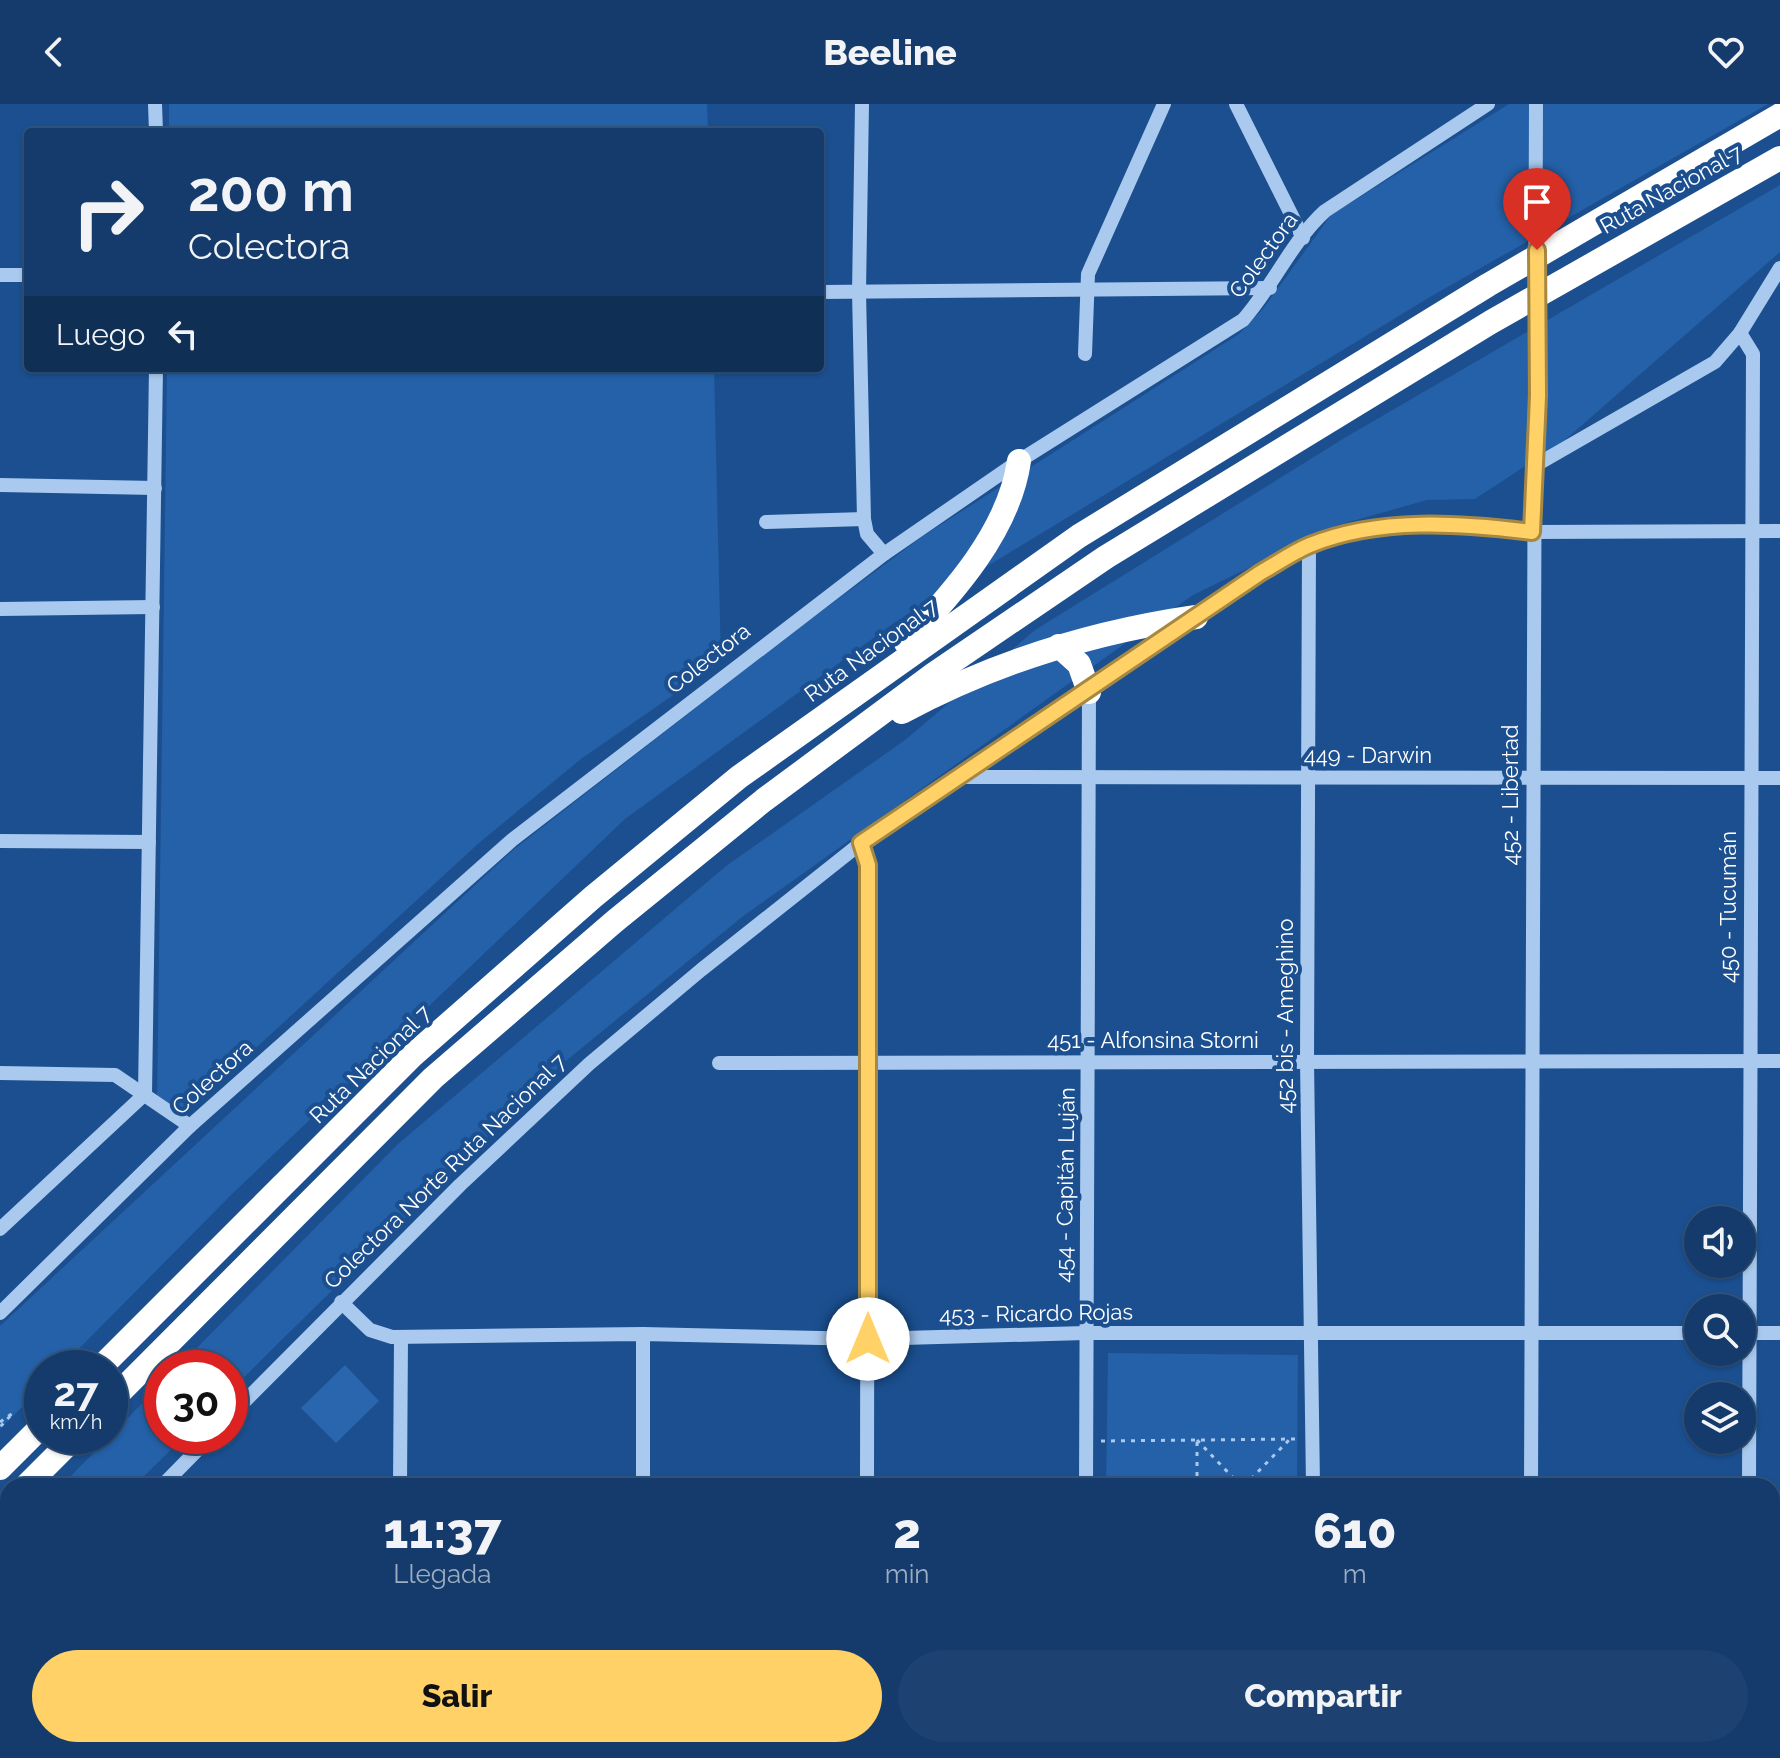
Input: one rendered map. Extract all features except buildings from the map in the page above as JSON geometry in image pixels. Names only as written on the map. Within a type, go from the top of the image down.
[{"type":"highway","name":"Ruta Nacional 7","points":[[118,1350],[412,1056],[593,897],[739,777],[1079,536],[1488,285],[1780,115]]},
{"type":"highway","name":"Ruta Nacional 7","points":[[128,1384],[433,1078],[615,921],[823,756],[934,674],[1106,557],[1554,284],[1780,158]]},
{"type":"highway","points":[[869,683],[928,619],[987,542],[1011,495],[1019,461]]},
{"type":"highway","points":[[823,756],[967,680],[1059,646],[1124,627],[1196,617]]},
{"type":"highway","points":[[1059,646],[1079,664],[1089,692]]},
{"type":"highway","points":[[0,1468],[24,1444]]},
{"type":"highway","points":[[34,1478],[58,1454]]},
{"type":"street","points":[[155,104],[156,128]]},
{"type":"street","points":[[862,104],[859,292],[864,519],[867,534],[884,554]]},
{"type":"street","points":[[1085,354],[1088,274],[1164,104]]},
{"type":"street","points":[[1236,104],[1303,238]]},
{"type":"street","name":"Colectora","points":[[0,1313],[190,1126],[512,840],[884,554],[1019,461],[1243,320],[1270,288],[1315,220],[1332,205],[1488,104]]},
{"type":"street","name":"452 - Libertad","points":[[1531,1478],[1532,532],[1536,465],[1536,104]]},
{"type":"street","points":[[1536,465],[1698,374],[1740,333],[1776,282],[1780,268]]},
{"type":"street","points":[[0,275],[24,275]]},
{"type":"street","points":[[824,292],[1270,288]]},
{"type":"street","name":"450 - Tucumán","points":[[1740,333],[1753,354],[1747,1294]]},
{"type":"street","points":[[0,1229],[145,1094],[156,372]]},
{"type":"street","points":[[0,485],[155,488]]},
{"type":"street","points":[[766,522],[864,519]]},
{"type":"street","points":[[867,1478],[870,1062],[868,865],[861,843],[1089,692],[1260,573],[1309,545],[1376,528],[1418,524],[1532,532],[1780,531]]},
{"type":"street","name":"452 bis - Ameghino","points":[[1309,545],[1307,1061],[1313,1478]]},
{"type":"street","points":[[0,609],[153,607]]},
{"type":"street","name":"454 - Capitán Luján","points":[[1086,1478],[1089,692]]},
{"type":"street","name":"449 - Darwin","points":[[957,777],[1780,778]]},
{"type":"street","points":[[0,841],[149,842]]},
{"type":"street","name":"Colectora Norte Ruta Nacional 7","points":[[248,1398],[341,1302],[589,1064],[861,843]]},
{"type":"street","name":"451 - Alfonsina Storni","points":[[719,1063],[1780,1061]]},
{"type":"street","points":[[0,1073],[115,1075],[190,1126]]},
{"type":"street","name":"453 - Ricardo Rojas","points":[[341,1302],[370,1330],[381,1335],[401,1337],[643,1334],[868,1339],[1085,1333],[1684,1333]]},
{"type":"street","points":[[1756,1333],[1780,1333]]},
{"type":"street","points":[[643,1334],[643,1478]]},
{"type":"street","points":[[400,1478],[401,1337]]},
{"type":"street","name":"450 - Tucumán","points":[[1747,1366],[1749,1478]]},
{"type":"street","points":[[170,1478],[193,1454]]},
{"type":"path","points":[[1085,1441],[1313,1438]]},
{"type":"path","points":[[1250,1478],[1290,1439]]},
{"type":"path","points":[[1197,1440],[1197,1478]]},
{"type":"path","points":[[1197,1440],[1234,1478]]},
{"type":"shaded area","points":[[169,104],[707,104],[708,128],[169,128]]},
{"type":"shaded area","points":[[1509,104],[1768,104],[1430,297],[894,623],[625,819],[231,1195],[78,1350],[24,1350],[24,1405],[0,1429],[0,1326],[513,850],[796,630],[923,536],[1239,334],[1263,309],[1331,215]]},
{"type":"shaded area","points":[[1780,185],[1780,252],[1565,440],[1475,499],[1427,500],[1335,526],[1193,595],[742,917],[561,1065],[248,1373],[248,1350],[195,1350],[398,1144],[726,866],[905,740],[1035,630],[1346,437]]},
{"type":"shaded area","points":[[167,372],[714,372],[721,662],[581,759],[479,843],[183,1115],[157,1101]]},
{"type":"shaded area","points":[[1108,1353],[1298,1355],[1297,1478],[1106,1478]]},
{"type":"shaded area","points":[[144,1401],[144,1454],[167,1454],[142,1478],[69,1478],[92,1454],[128,1454],[128,1418]]},
{"type":"route","points":[[868,1339],[868,865],[861,843],[1089,692],[1260,573],[1309,545],[1376,528],[1418,524],[1532,532],[1538,396],[1537,250]]}]
